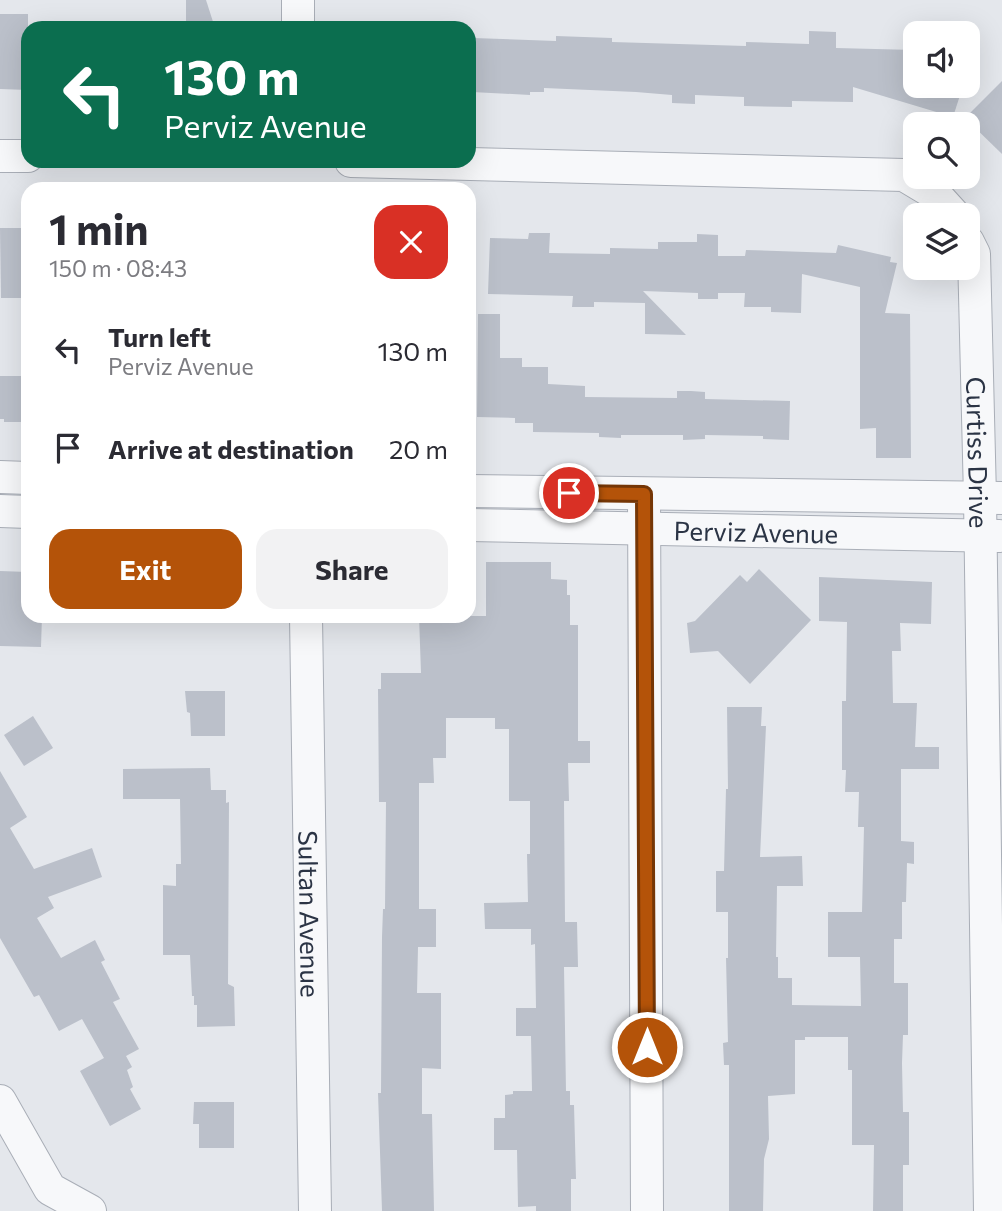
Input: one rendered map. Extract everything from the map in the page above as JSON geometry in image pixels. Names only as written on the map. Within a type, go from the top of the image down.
[{"type":"street","points":[[298,0],[298,21]]},
{"type":"street","points":[[0,156],[21,156]]},
{"type":"street","points":[[476,164],[904,175],[934,193],[943,203]]},
{"type":"street","name":"Curtiss Drive","points":[[976,280],[991,497],[990,1211]]},
{"type":"street","points":[[0,477],[21,478]]},
{"type":"street","name":"Perviz Avenue","points":[[476,491],[991,497]]},
{"type":"street","points":[[644,494],[647,1211]]},
{"type":"street","points":[[0,511],[21,512]]},
{"type":"street","name":"Perviz Avenue","points":[[476,525],[991,536]]},
{"type":"street","name":"Sultan Avenue","points":[[306,623],[315,1211]]},
{"type":"street","points":[[0,1101],[50,1189],[90,1211]]},
{"type":"building","points":[[186,0],[206,0],[213,21],[186,21]]},
{"type":"building","points":[[0,14],[28,14],[28,21],[21,21],[21,90],[0,89]]},
{"type":"building","points":[[809,31],[836,32],[836,48],[903,50],[903,98],[959,98],[955,112],[936,112],[853,87],[853,102],[792,101],[792,107],[744,106],[744,97],[695,95],[695,104],[672,103],[672,95],[636,92],[544,88],[544,92],[530,92],[530,95],[476,92],[476,38],[556,41],[556,36],[612,38],[612,42],[746,46],[746,42],[809,44]]},
{"type":"building","points":[[1002,81],[1002,154],[980,133],[980,112],[971,112]]},
{"type":"building","points":[[0,228],[21,228],[21,298],[1,298]]},
{"type":"building","points":[[529,233],[550,233],[549,253],[610,254],[610,248],[658,249],[658,242],[697,242],[697,234],[718,235],[718,256],[745,256],[746,250],[836,253],[838,245],[891,257],[890,262],[897,263],[885,313],[910,314],[911,458],[876,458],[876,428],[860,429],[860,287],[802,274],[801,313],[771,312],[771,307],[744,307],[745,293],[718,293],[718,299],[698,299],[698,293],[643,291],[686,335],[645,334],[645,303],[594,302],[594,307],[572,307],[573,296],[488,294],[490,238],[528,239]]},
{"type":"building","points":[[478,314],[500,314],[500,358],[522,358],[522,367],[548,367],[548,384],[585,386],[585,397],[677,398],[677,391],[691,391],[705,392],[705,399],[790,401],[789,440],[763,439],[763,436],[705,435],[705,439],[683,440],[683,435],[599,437],[599,433],[533,432],[533,423],[515,423],[515,418],[477,417]]},
{"type":"building","points":[[0,376],[21,376],[21,422],[4,422],[4,419],[0,419]]},
{"type":"building","points":[[486,562],[551,562],[551,579],[567,580],[570,625],[578,625],[578,741],[590,741],[590,763],[568,763],[569,801],[564,801],[565,922],[577,922],[578,967],[564,967],[566,1091],[570,1091],[570,1105],[574,1105],[576,1179],[571,1179],[571,1211],[536,1211],[536,1206],[518,1207],[517,1150],[494,1150],[494,1118],[505,1118],[505,1095],[513,1094],[513,1091],[532,1091],[531,1036],[516,1036],[516,1008],[536,1008],[535,944],[531,945],[531,929],[485,929],[484,903],[528,902],[530,801],[509,801],[509,729],[495,729],[495,718],[446,718],[446,758],[433,758],[434,783],[419,783],[419,909],[436,909],[436,947],[418,947],[417,993],[441,993],[441,1069],[422,1068],[422,1114],[432,1114],[434,1211],[382,1211],[378,1093],[381,1093],[386,802],[379,802],[378,689],[381,689],[381,673],[421,673],[419,623],[476,623],[476,616],[486,616]]},
{"type":"building","points":[[759,569],[811,620],[750,684],[718,651],[690,653],[687,623],[695,621],[740,575],[747,582]]},
{"type":"building","points":[[0,571],[21,572],[21,623],[42,623],[41,647],[0,646]]},
{"type":"building","points":[[819,577],[932,582],[931,624],[900,623],[901,651],[892,651],[893,703],[917,703],[915,747],[939,747],[939,769],[901,769],[901,841],[914,842],[914,864],[907,863],[906,902],[902,902],[902,939],[894,939],[894,983],[908,983],[908,1035],[903,1035],[902,1063],[903,1112],[909,1112],[909,1165],[903,1165],[903,1211],[873,1211],[874,1145],[852,1145],[852,1070],[848,1070],[848,1037],[805,1037],[805,1040],[795,1040],[795,1094],[768,1096],[769,1139],[764,1159],[763,1211],[729,1211],[729,1065],[724,1065],[723,1043],[728,1042],[728,912],[716,912],[716,871],[724,871],[728,789],[727,707],[762,707],[761,726],[766,726],[760,857],[802,856],[803,886],[777,886],[778,978],[792,978],[792,1005],[861,1006],[860,957],[828,957],[828,912],[862,912],[864,827],[858,827],[859,792],[845,792],[846,770],[842,770],[842,701],[846,701],[847,622],[819,621]]},
{"type":"building","points":[[185,691],[225,691],[225,736],[191,736]]},
{"type":"building","points":[[33,716],[53,748],[24,766],[4,735]]},
{"type":"building","points":[[210,768],[211,790],[226,790],[226,803],[229,802],[228,984],[234,987],[235,1026],[197,1027],[197,1005],[194,1005],[192,996],[190,955],[163,955],[163,885],[176,886],[176,864],[181,864],[180,799],[123,799],[123,769]]},
{"type":"building","points":[[0,771],[27,817],[10,828],[34,869],[92,848],[102,877],[48,897],[54,908],[37,918],[61,958],[95,940],[105,960],[101,962],[120,999],[113,1002],[139,1049],[126,1056],[132,1067],[127,1070],[133,1087],[130,1089],[141,1109],[110,1126],[80,1071],[104,1058],[82,1019],[59,1031],[39,995],[34,997],[0,938]]},
{"type":"building","points":[[194,1102],[234,1102],[234,1148],[199,1148],[199,1124],[193,1124]]},
{"type":"route","points":[[569,493],[644,494],[647,1047]]}]
